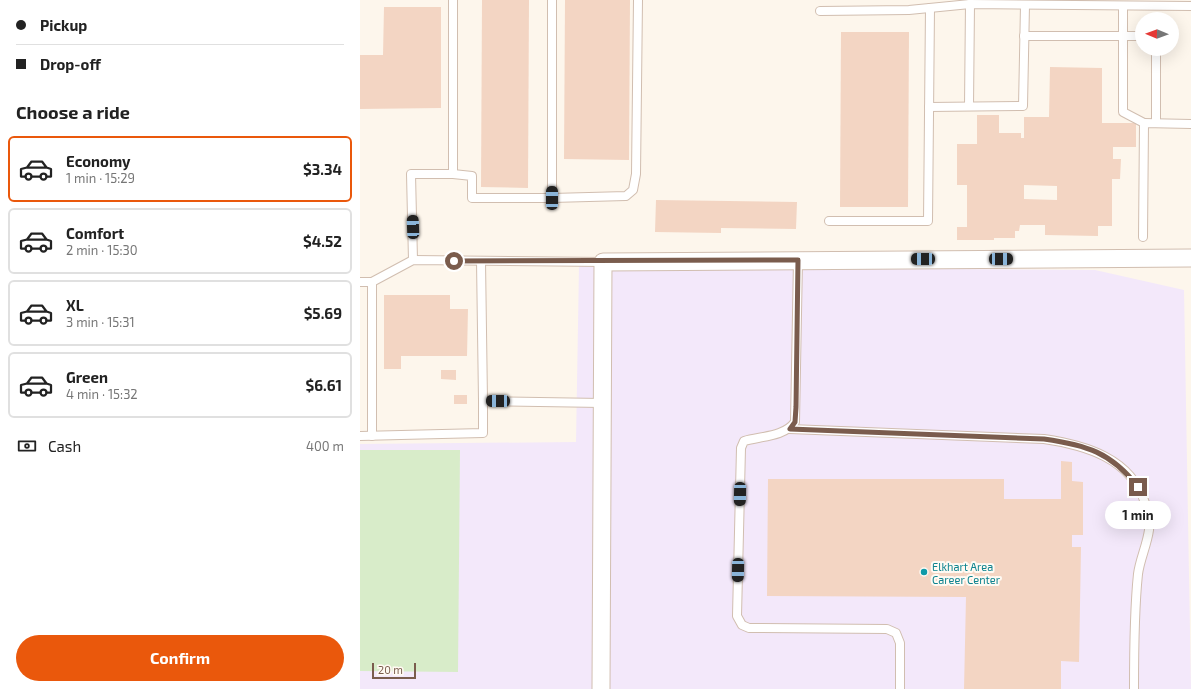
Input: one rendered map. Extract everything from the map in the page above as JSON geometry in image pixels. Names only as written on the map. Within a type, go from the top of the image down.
[{"type":"street","points":[[601,689],[603,262],[1191,258]]},
{"type":"lane","points":[[453,0],[453,174]]},
{"type":"lane","points":[[552,0],[552,198]]},
{"type":"lane","points":[[413,260],[411,174],[453,174],[472,176],[472,198],[626,196],[633,190],[636,160],[638,0]]},
{"type":"lane","points":[[969,106],[970,4]]},
{"type":"lane","points":[[820,12],[909,10],[970,4],[1191,6]]},
{"type":"lane","points":[[929,107],[1023,106],[1025,5]]},
{"type":"lane","points":[[1123,6],[1123,112],[1144,123],[1191,124]]},
{"type":"lane","points":[[829,222],[928,221],[930,8]]},
{"type":"lane","points":[[1024,36],[1135,36]]},
{"type":"lane","points":[[1156,56],[1156,123]]},
{"type":"lane","points":[[1144,123],[1144,237]]},
{"type":"lane","points":[[360,282],[372,282],[413,260],[603,262]]},
{"type":"lane","points":[[798,260],[795,422],[790,429],[782,433],[744,441],[741,448],[738,616],[742,625],[749,628],[887,630],[896,633],[900,644],[900,689]]},
{"type":"lane","points":[[360,436],[483,433],[481,261]]},
{"type":"lane","points":[[372,282],[372,436]]},
{"type":"lane","points":[[483,401],[602,403]]},
{"type":"lane","points":[[790,429],[1044,439],[1073,443],[1098,452],[1115,462],[1138,487],[1143,497],[1149,521],[1149,530],[1138,573],[1134,689]]},
{"type":"shaded area","points":[[579,266],[1095,270],[1184,290],[1191,689],[360,689],[360,444],[576,442]]},
{"type":"green space","points":[[360,450],[460,450],[458,672],[360,671]]},
{"type":"building","points":[[482,0],[529,0],[528,188],[481,187]]},
{"type":"building","points":[[565,0],[630,0],[629,160],[564,159]]},
{"type":"building","points":[[384,7],[441,7],[441,108],[360,109],[360,55],[383,55]]},
{"type":"building","points":[[841,32],[909,32],[908,207],[840,207]]},
{"type":"building","points":[[1050,67],[1102,68],[1102,123],[1136,123],[1136,147],[1113,147],[1113,159],[1121,159],[1120,179],[1112,179],[1112,226],[1098,226],[1098,236],[1045,235],[1045,225],[1020,225],[1019,231],[1015,231],[1015,238],[994,238],[994,240],[957,240],[957,227],[967,227],[967,185],[957,185],[957,144],[977,144],[977,115],[999,115],[999,133],[1021,133],[1021,138],[1024,138],[1024,117],[1049,117]],"holes":[[[1024,185],[1057,186],[1057,200],[1024,199]]]},
{"type":"building","points":[[656,200],[797,202],[796,229],[721,228],[721,233],[655,232]]},
{"type":"building","points":[[384,295],[450,295],[450,309],[468,309],[467,356],[401,356],[401,369],[384,369]]},
{"type":"building","points":[[441,370],[456,370],[456,380],[441,379]]},
{"type":"building","points":[[454,395],[467,395],[467,404],[454,404]]},
{"type":"building","name":"Elkhart Area Career Center","points":[[1061,461],[1072,462],[1072,481],[1083,482],[1083,535],[1072,535],[1072,547],[1081,547],[1079,662],[1061,661],[1061,689],[964,689],[966,597],[767,596],[768,479],[1004,479],[1004,499],[1061,499]]},
{"type":"place","name":"Elkhart Area Career Center","points":[[924,572]]},
{"type":"route","points":[[454,261],[616,262],[798,260],[796,407],[795,422],[790,429],[1044,439],[1073,443],[1098,452],[1115,462],[1138,487]]}]
